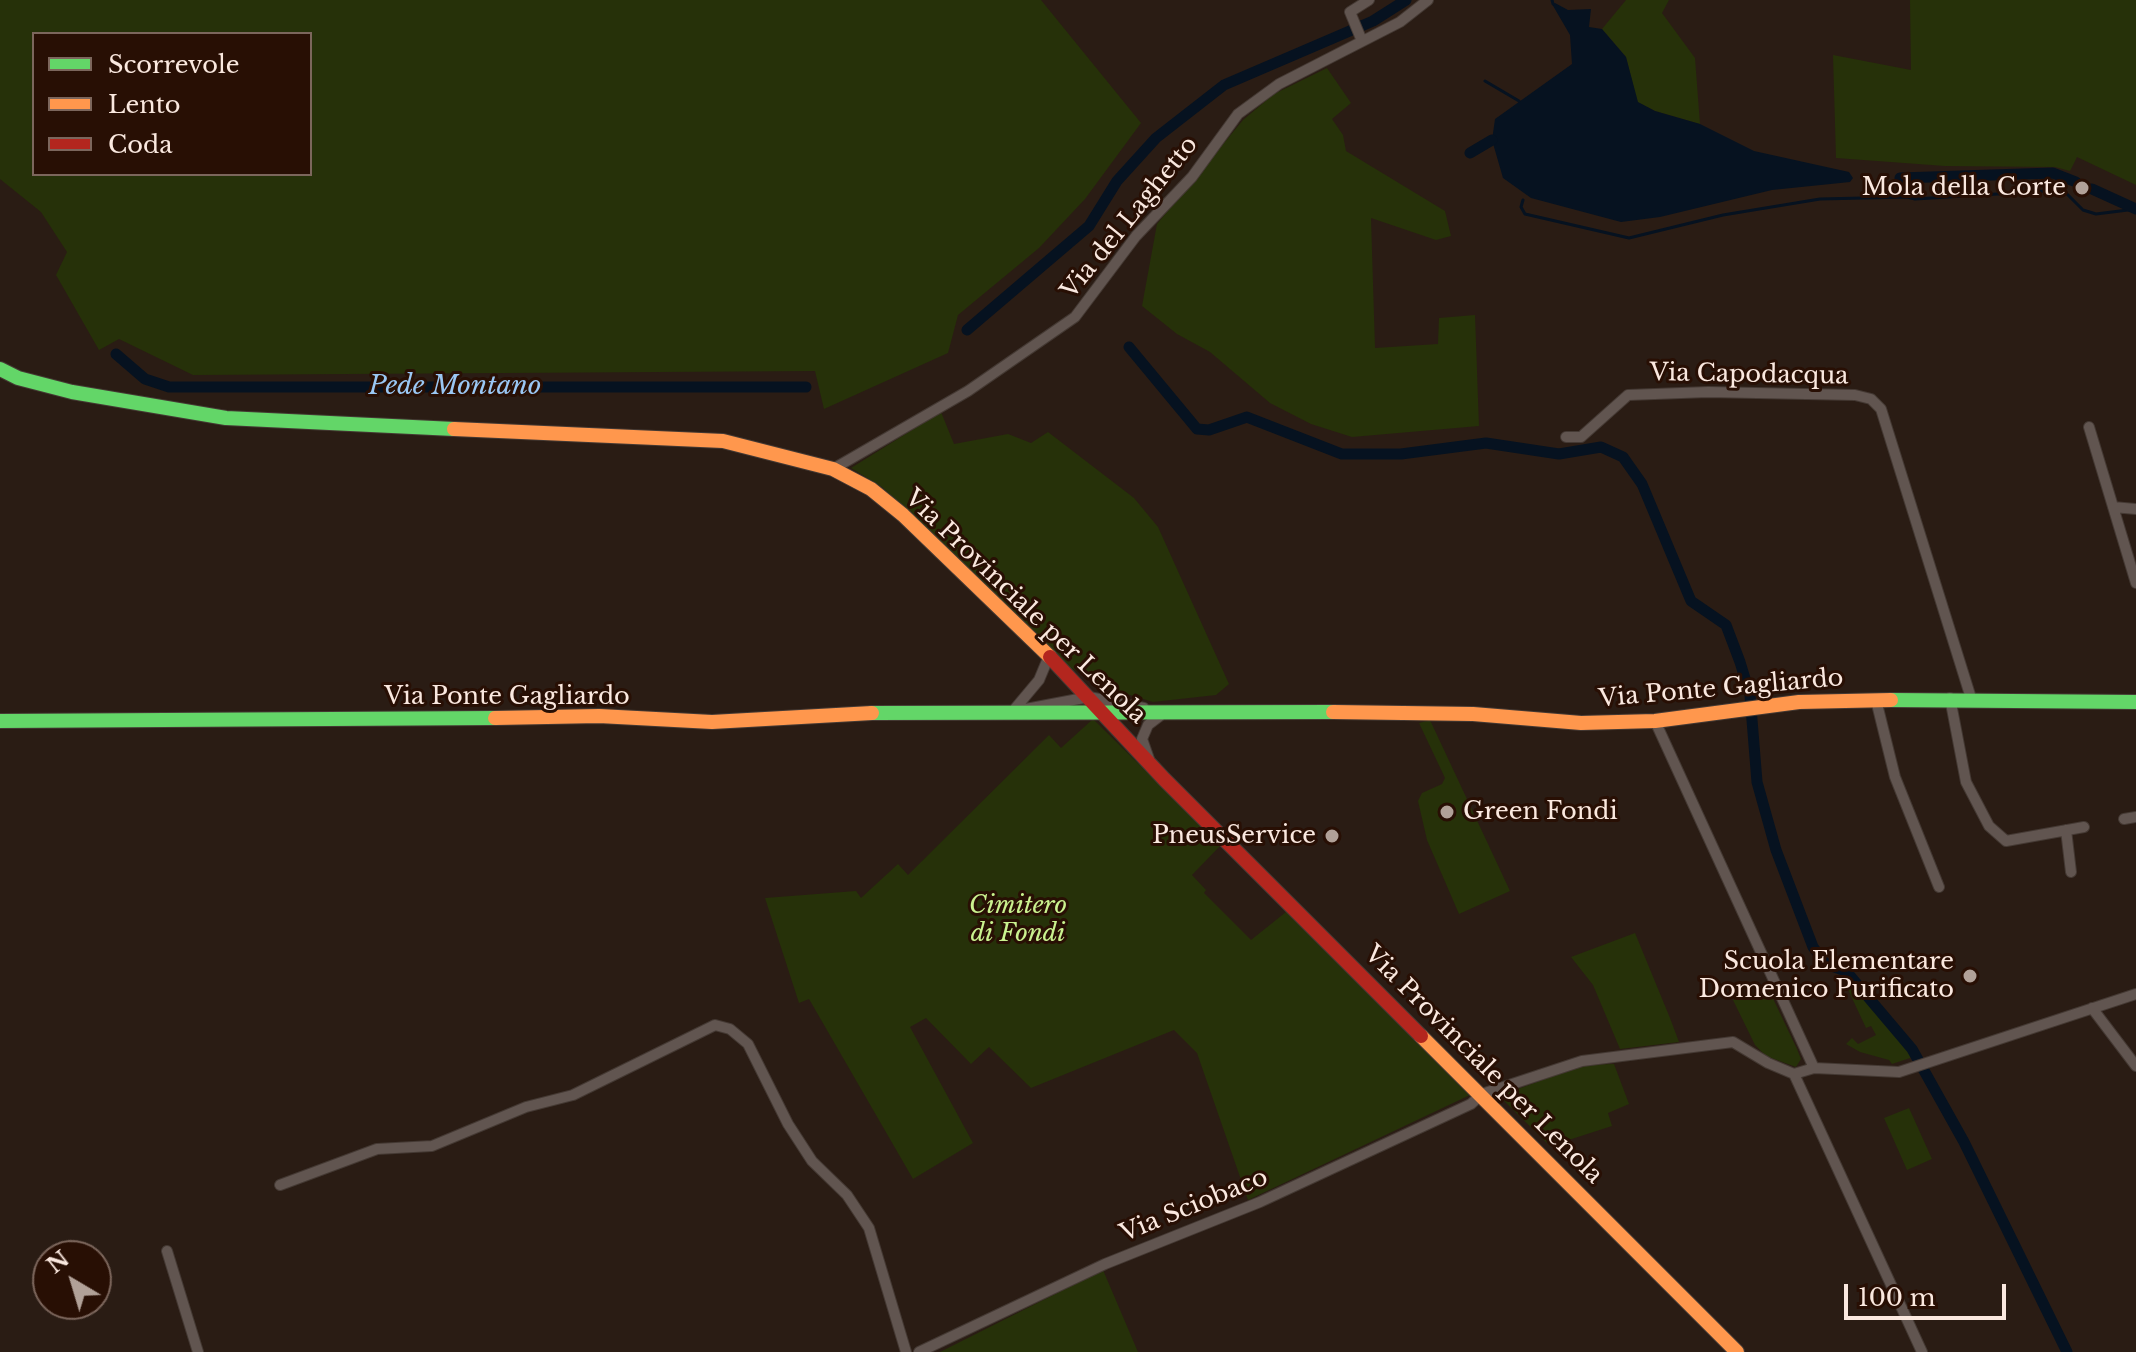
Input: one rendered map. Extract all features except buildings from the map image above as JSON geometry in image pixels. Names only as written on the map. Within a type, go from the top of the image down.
[{"type":"street","points":[[1364,39],[1349,17],[1350,12],[1369,0]]},
{"type":"street","name":"Via del Laghetto","points":[[833,469],[968,391],[1075,317],[1136,236],[1192,177],[1238,114],[1279,84],[1400,22],[1428,0]]},
{"type":"street","name":"Via Provinciale per Lenola","points":[[0,369],[18,378],[72,392],[226,418],[723,441],[833,469],[871,489],[903,515],[1049,656],[1149,761],[1737,1352]]},
{"type":"street","name":"Via Capodacqua","points":[[1566,437],[1581,437],[1628,395],[1723,392],[1855,395],[1871,399],[1881,409],[1971,698]]},
{"type":"street","points":[[2089,427],[2136,583]]},
{"type":"street","points":[[2113,507],[2136,509]]},
{"type":"street","points":[[1013,711],[1039,680],[1049,656]]},
{"type":"street","name":"Via Ponte Gagliardo","points":[[1013,711],[1089,697],[1165,712]]},
{"type":"street","points":[[1950,698],[1966,782],[1989,826],[2006,841],[2084,827]]},
{"type":"street","name":"Via Ponte Gagliardo","points":[[0,721],[286,722],[599,716],[712,722],[858,713],[1013,711],[1473,714],[1581,723],[1655,721],[1757,706],[1876,700],[1971,698],[2136,702]]},
{"type":"street","points":[[1876,700],[1895,777],[1939,887]]},
{"type":"street","points":[[1149,761],[1142,739],[1148,725],[1165,712]]},
{"type":"street","points":[[1655,721],[1814,1068]]},
{"type":"street","points":[[2124,819],[2136,817]]},
{"type":"street","points":[[2066,830],[2071,872]]},
{"type":"street","points":[[1922,1352],[1794,1074],[1814,1068],[1899,1072],[2136,994]]},
{"type":"street","points":[[2092,1008],[2136,1066]]},
{"type":"street","points":[[280,1185],[377,1149],[432,1146],[526,1107],[573,1095],[715,1025],[730,1029],[748,1044],[788,1124],[812,1161],[847,1195],[869,1228],[906,1352]]},
{"type":"street","name":"Via Sciobaco","points":[[919,1352],[1105,1264],[1260,1202],[1471,1104],[1482,1094],[1582,1061],[1733,1042],[1794,1074]]},
{"type":"street","points":[[167,1251],[198,1352]]},
{"type":"green space","points":[[0,0],[1041,0],[1141,123],[1085,199],[1039,248],[958,315],[948,353],[824,409],[815,371],[193,375],[119,339],[99,350],[56,275],[67,252],[41,212],[0,179]]},
{"type":"green space","points":[[1626,0],[1669,0],[1662,13],[1695,58],[1700,124],[1655,111],[1637,102],[1626,57],[1602,29]]},
{"type":"green space","points":[[1910,0],[2136,0],[2136,185],[2077,157],[2070,171],[2055,167],[1945,166],[1836,158],[1833,55],[1911,70]]},
{"type":"green space","points":[[1327,68],[1351,103],[1332,119],[1343,135],[1346,151],[1445,211],[1451,236],[1436,240],[1371,218],[1375,348],[1438,344],[1439,318],[1475,315],[1479,426],[1352,437],[1311,424],[1270,403],[1210,352],[1177,334],[1142,306],[1157,224],[1243,120],[1274,94]]},
{"type":"green space","points":[[941,412],[954,444],[1008,434],[1031,443],[1048,432],[1134,498],[1158,527],[1229,684],[1216,695],[1153,702],[1107,688],[1066,665],[882,487],[851,468]]},
{"type":"green space","name":"Cimitero di Fondi","points":[[1093,719],[1221,845],[1192,875],[1206,890],[1204,893],[1251,940],[1286,912],[1470,1095],[1248,1200],[1197,1053],[1174,1030],[1031,1088],[989,1047],[971,1064],[926,1018],[910,1027],[973,1143],[913,1179],[809,999],[799,1003],[765,898],[856,891],[861,898],[898,864],[908,875],[1049,735],[1061,748]]},
{"type":"green space","name":"Green Fondi","points":[[1430,720],[1510,891],[1459,914],[1427,840],[1418,801],[1422,793],[1442,784],[1445,778],[1419,723]]},
{"type":"green space","points":[[1635,933],[1679,1042],[1620,1049],[1593,985],[1571,957]]},
{"type":"green space","points":[[1848,979],[1913,1057],[1892,1064],[1889,1060],[1860,1052],[1846,1044],[1852,1038],[1858,1044],[1876,1035],[1871,1026],[1866,1028],[1844,981]]},
{"type":"green space","points":[[1768,988],[1801,1059],[1796,1067],[1766,1056],[1755,1045],[1733,1000]]},
{"type":"green space","points":[[1614,1064],[1629,1104],[1608,1113],[1612,1126],[1550,1146],[1499,1096],[1583,1065]]},
{"type":"green space","points":[[1909,1108],[1932,1159],[1907,1170],[1884,1118]]},
{"type":"green space","points":[[1103,1270],[1138,1352],[940,1352]]},
{"type":"water","points":[[1552,4],[1568,10],[1591,9],[1589,27],[1602,29],[1626,57],[1638,102],[1655,111],[1700,124],[1754,151],[1849,172],[1853,178],[1850,182],[1772,190],[1660,217],[1621,222],[1531,198],[1503,178],[1492,140],[1495,119],[1572,64],[1570,35]]},
{"type":"waterway","name":"Pede Montano","points":[[967,330],[1089,226],[1117,181],[1156,138],[1224,85],[1373,21],[1406,0]]},
{"type":"waterway","points":[[1552,0],[1553,4]]},
{"type":"waterway","points":[[1485,81],[1519,101]]},
{"type":"waterway","points":[[1470,153],[1492,140]]},
{"type":"waterway","points":[[1900,178],[2053,173],[2076,182]]},
{"type":"waterway","points":[[1906,178],[1907,197],[1915,199],[2047,191],[2066,193],[2083,210],[2096,214],[2136,209]]},
{"type":"waterway","points":[[2092,189],[2136,209]]},
{"type":"waterway","points":[[1523,200],[1521,207],[1525,214],[1629,238],[1723,215],[1820,199],[1907,197]]},
{"type":"waterway","points":[[1129,347],[1197,429],[1209,430],[1247,417],[1342,454],[1401,454],[1486,443],[1559,454],[1601,447],[1623,457],[1642,484],[1691,601],[1726,625],[1750,695],[1757,782],[1776,850],[1813,947],[1826,964],[1846,971],[1912,1049],[1964,1142],[2067,1352]]},
{"type":"waterway","name":"Pede Montano","points":[[116,354],[145,379],[169,387],[806,387]]},
{"type":"traffic: fast","points":[[0,369],[18,378],[72,392],[226,418],[454,429]]},
{"type":"traffic: fast","points":[[1891,700],[2136,702]]},
{"type":"traffic: fast","points":[[872,713],[1333,712]]},
{"type":"traffic: fast","points":[[0,721],[495,718]]},
{"type":"traffic: slow","points":[[454,429],[723,441],[833,469],[871,489],[903,515],[1050,657]]},
{"type":"traffic: slow","points":[[1333,712],[1473,714],[1581,723],[1655,721],[1799,702],[1891,700]]},
{"type":"traffic: slow","points":[[495,718],[599,716],[712,722],[872,713]]},
{"type":"traffic: slow","points":[[1421,1036],[1737,1352]]},
{"type":"traffic: jam","points":[[1050,657],[1164,779],[1421,1036]]},
{"type":"place","name":"Mola della Corte","points":[[2082,188]]},
{"type":"place","name":"Green Fondi","points":[[1447,812]]},
{"type":"place","name":"PneusService","points":[[1332,836]]},
{"type":"place","name":"Scuola Elementare Domenico Purificato","points":[[1970,976]]}]
